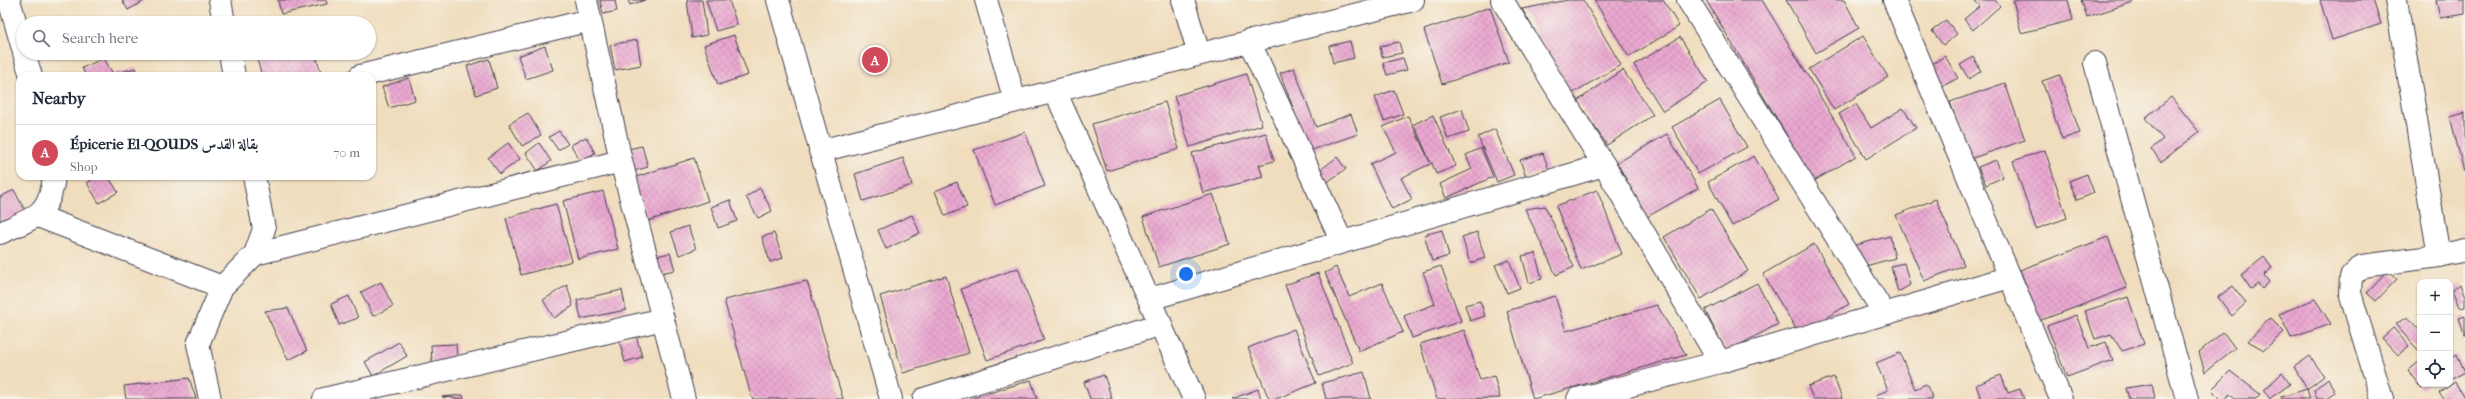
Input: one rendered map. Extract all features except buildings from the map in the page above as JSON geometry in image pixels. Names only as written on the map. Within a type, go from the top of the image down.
[{"type":"street","points":[[9,0],[16,24]]},
{"type":"street","points":[[220,0],[223,16]]},
{"type":"street","points":[[778,0],[891,399]]},
{"type":"street","points":[[986,0],[1015,101]]},
{"type":"street","points":[[1183,0],[1199,54]]},
{"type":"street","points":[[820,151],[1413,0]]},
{"type":"street","points":[[1502,0],[1604,165],[1720,362]]},
{"type":"street","points":[[1688,0],[1884,314]]},
{"type":"street","points":[[1894,0],[2061,399]]},
{"type":"street","points":[[2396,0],[2439,256]]},
{"type":"street","points":[[374,72],[588,10],[621,161],[684,399]]},
{"type":"street","points":[[1249,41],[1342,242]]},
{"type":"street","points":[[26,60],[30,72]]},
{"type":"street","points":[[231,60],[233,72]]},
{"type":"street","points":[[2095,63],[2187,399]]},
{"type":"street","points":[[1055,91],[1194,399]]},
{"type":"street","points":[[255,254],[621,161]]},
{"type":"street","points":[[1150,299],[1604,165]]},
{"type":"street","points":[[0,233],[38,216],[52,194],[54,180]]},
{"type":"street","points":[[210,399],[198,344],[222,287],[255,254],[264,229],[255,180]]},
{"type":"street","points":[[38,216],[222,287]]},
{"type":"street","points":[[2382,399],[2350,293],[2351,277],[2362,266],[2439,256],[2465,250]]},
{"type":"street","points":[[1578,399],[1720,362],[2010,277]]},
{"type":"street","points":[[324,399],[663,319]]},
{"type":"street","points":[[924,399],[1161,324]]},
{"type":"place","name":"Épicerie El-QOUDS بقالة القدس","points":[[875,60]]}]
